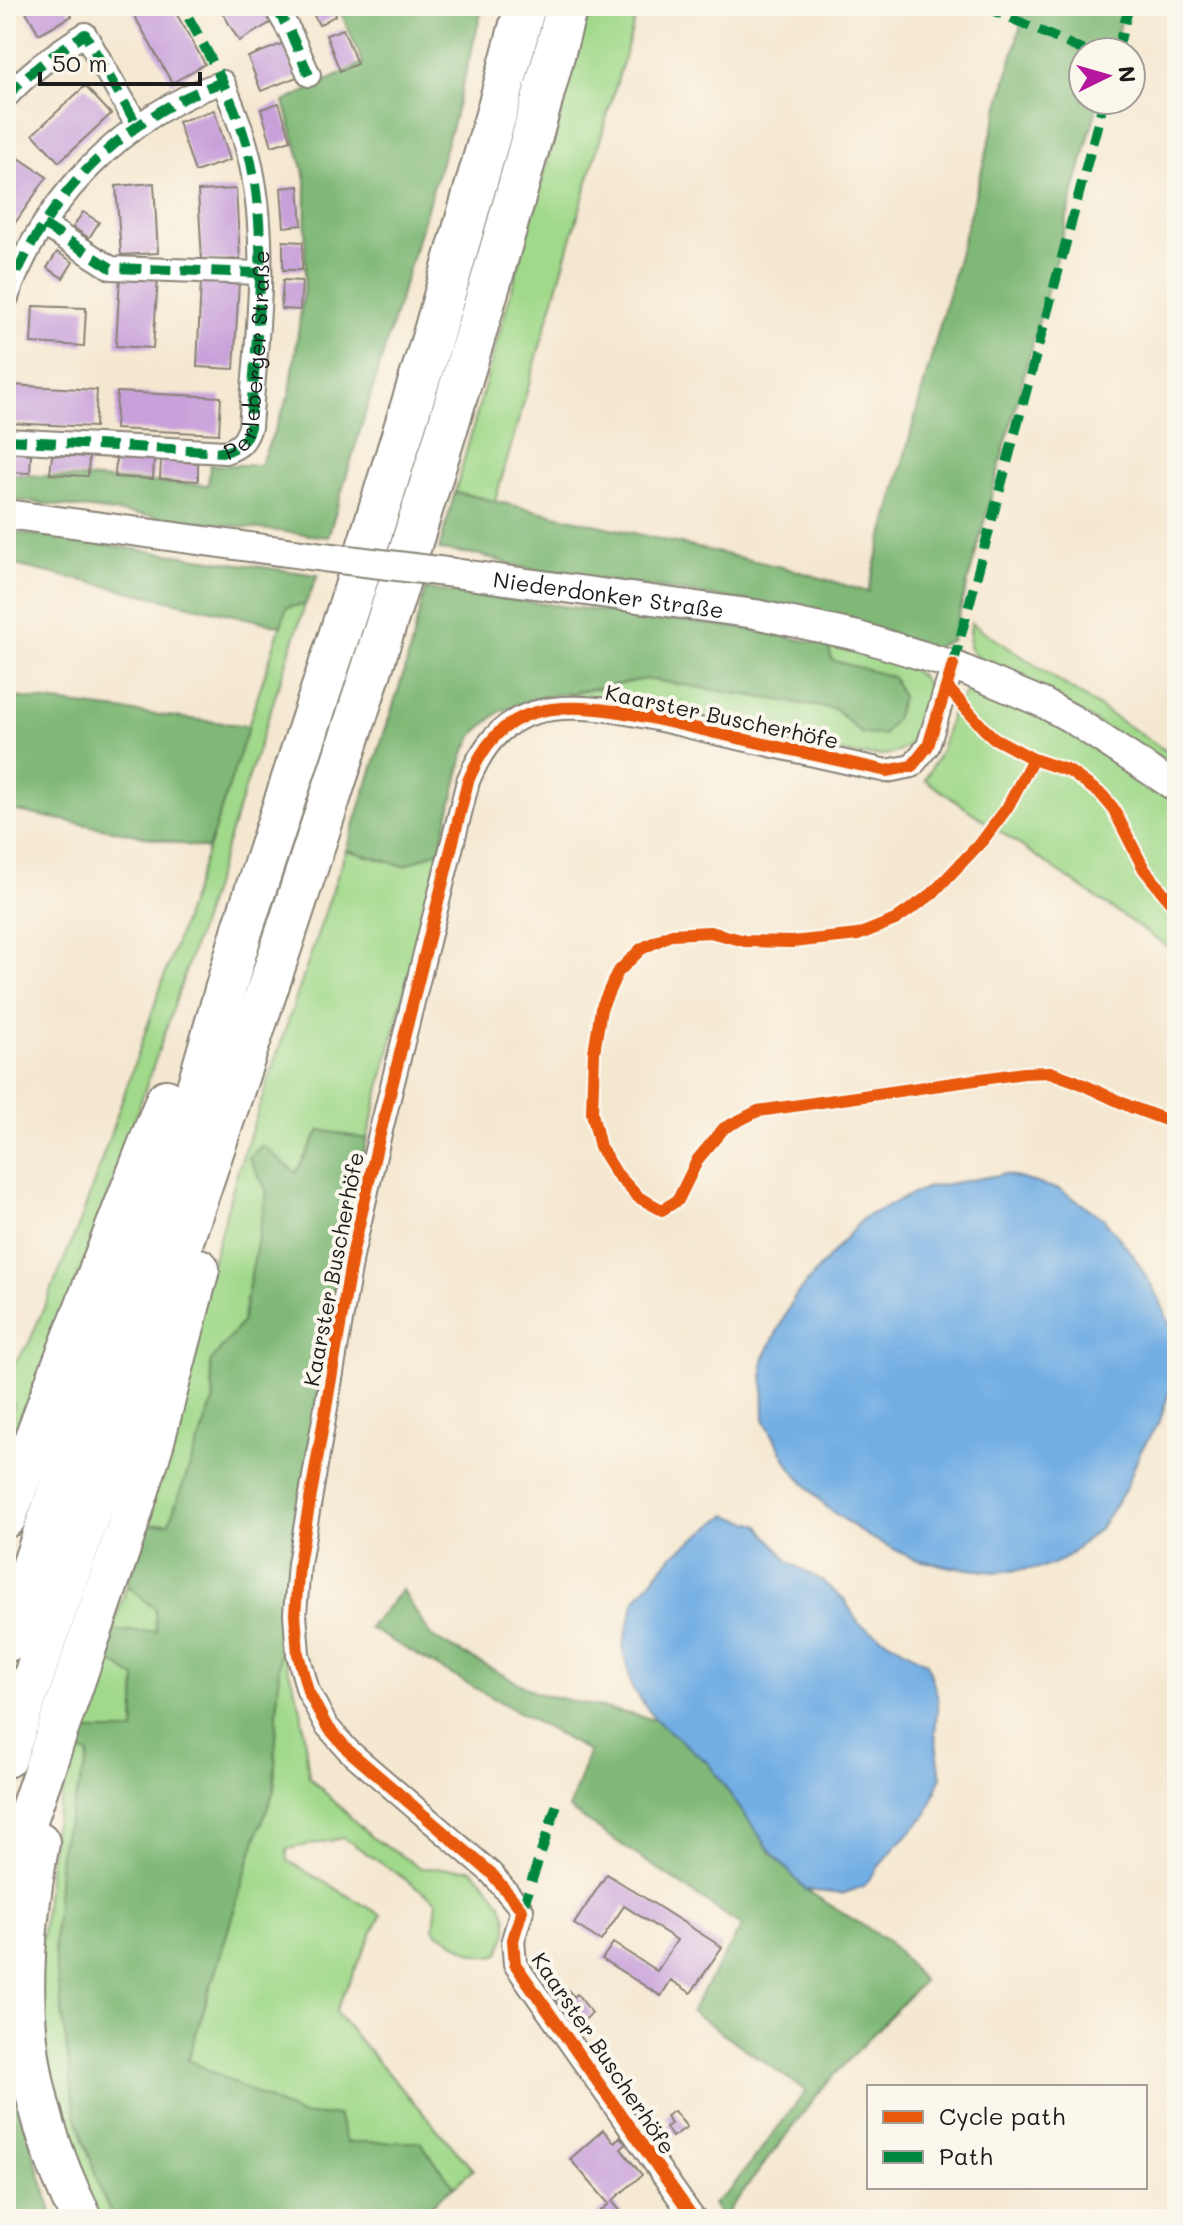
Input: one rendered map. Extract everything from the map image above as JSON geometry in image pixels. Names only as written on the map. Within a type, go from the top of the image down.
[{"type":"highway","points":[[6,1642],[196,1091],[243,928],[354,590],[431,342],[525,6]]},
{"type":"highway","points":[[6,1757],[236,1085],[390,615],[467,366],[567,6]]},
{"type":"highway","points":[[6,1517],[58,1374],[171,1086],[243,928]]},
{"type":"highway","points":[[6,1881],[154,1441],[207,1235],[236,1085]]},
{"type":"highway","points":[[70,1694],[33,1873],[22,1981],[32,2083],[47,2137],[82,2219]]},
{"type":"street","points":[[275,6],[309,75]]},
{"type":"street","points":[[6,97],[37,67],[85,34],[137,125],[73,185],[26,254],[6,300]]},
{"type":"street","name":"Perleberger Straße","points":[[6,440],[225,452],[238,448],[246,440],[250,427],[260,273],[258,210],[244,135],[223,82],[192,93],[137,125]]},
{"type":"street","points":[[44,225],[111,268],[260,273]]},
{"type":"street","name":"Niederdonker Straße","points":[[6,514],[782,619],[858,636],[953,665],[1043,703],[1177,788]]},
{"type":"street","name":"Kaarster Buscherhöfe","points":[[694,2219],[515,1964],[513,1940],[522,1910],[491,1873],[348,1750],[326,1725],[308,1691],[298,1654],[295,1614],[299,1564],[353,1251],[468,781],[479,755],[499,731],[532,713],[568,708],[626,713],[887,771],[912,766],[928,746],[953,665]]},
{"type":"green space","points":[[338,6],[483,6],[453,122],[328,537],[6,499],[6,474],[208,485],[210,465],[260,465],[290,393],[305,280],[306,179],[284,102],[363,63]]},
{"type":"green space","points":[[591,6],[639,6],[495,501],[455,492]]},
{"type":"green space","points":[[1000,6],[1125,6],[1117,36],[1067,36],[1067,116],[1095,116],[952,640],[933,648],[862,624],[802,609],[523,568],[480,555],[439,550],[455,492],[794,570],[868,592],[1023,17]]},
{"type":"green space","points":[[6,531],[318,575],[305,605],[287,607],[281,626],[6,563]]},
{"type":"green space","points":[[425,589],[753,630],[828,645],[832,660],[893,677],[902,697],[895,719],[884,735],[862,734],[835,709],[646,679],[530,700],[499,712],[475,733],[464,753],[440,850],[404,866],[346,850],[406,666]]},
{"type":"green space","points":[[305,605],[175,1003],[101,1217],[6,1464],[6,1428],[14,1404],[6,1400],[6,1374],[29,1343],[81,1220],[287,606]]},
{"type":"green space","points":[[971,623],[1177,758],[1177,777],[1060,700],[981,660],[969,648]]},
{"type":"green space","points":[[828,645],[900,664],[918,674],[929,693],[929,705],[922,728],[907,746],[887,755],[854,755],[607,699],[565,695],[646,679],[835,709],[862,734]]},
{"type":"green space","points":[[983,688],[1015,698],[1177,801],[1177,953],[925,780],[941,750],[953,708],[966,692]]},
{"type":"green space","points":[[6,696],[249,726],[208,849],[6,809]]},
{"type":"green space","points":[[346,850],[404,866],[440,850],[367,1139],[320,1130],[296,1173],[267,1191],[242,1322],[210,1363],[214,1399],[169,1523],[146,1525],[237,1173]]},
{"type":"green space","points":[[320,1130],[367,1139],[343,1248],[285,1592],[274,1790],[188,2060],[300,2115],[338,2115],[346,2142],[420,2142],[454,2186],[427,2208],[436,2219],[114,2219],[101,2192],[75,2111],[54,1952],[60,1848],[89,1755],[74,1748],[79,1731],[134,1731],[136,1678],[103,1656],[112,1631],[156,1631],[155,1609],[127,1585],[146,1525],[169,1523],[214,1399],[210,1363],[242,1322],[267,1191],[249,1158],[262,1145],[296,1173]]},
{"type":"green space","points":[[127,1585],[155,1609],[156,1631],[112,1631]]},
{"type":"green space","points":[[402,1590],[432,1637],[537,1693],[656,1720],[708,1763],[772,1853],[806,1890],[888,1941],[923,1981],[825,2085],[722,2219],[713,2204],[729,2191],[806,2091],[691,2011],[742,1926],[569,1809],[589,1752],[369,1628]]},
{"type":"green space","points":[[280,1643],[301,1709],[309,1777],[371,1837],[421,1868],[472,1869],[496,1896],[505,1912],[507,1929],[499,1954],[476,1954],[434,1928],[437,1901],[344,1838],[287,1849],[288,1861],[381,1915],[335,2012],[473,2170],[454,2186],[420,2142],[346,2142],[337,2115],[300,2115],[188,2061],[274,1790]]},
{"type":"green space","points":[[103,1656],[136,1678],[134,1731],[79,1731]]},
{"type":"green space","points":[[74,1748],[90,1754],[60,1848],[101,2192],[114,2219],[98,2219],[47,2079],[37,1982],[53,1831]]},
{"type":"green space","points":[[16,2097],[54,2219],[6,2219],[6,2104]]},
{"type":"water","points":[[1004,1174],[1061,1190],[1103,1218],[1133,1255],[1159,1298],[1175,1338],[1170,1389],[1160,1420],[1140,1452],[1125,1490],[1100,1528],[1063,1560],[1042,1568],[995,1572],[914,1559],[869,1537],[826,1507],[790,1467],[764,1419],[763,1360],[795,1296],[863,1218],[925,1188]]},
{"type":"water","points":[[726,1515],[759,1525],[789,1562],[821,1580],[845,1601],[859,1624],[927,1663],[938,1698],[935,1734],[941,1778],[926,1816],[887,1856],[864,1886],[842,1894],[806,1890],[772,1853],[708,1763],[656,1720],[632,1688],[623,1647],[635,1600],[672,1556]]},
{"type":"building","points":[[23,6],[66,6],[72,16],[39,34]]},
{"type":"building","points":[[129,6],[172,6],[205,64],[172,83]]},
{"type":"building","points":[[228,6],[262,6],[272,22],[239,41],[221,10]]},
{"type":"building","points":[[309,6],[330,6],[336,15],[319,25]]},
{"type":"building","points":[[343,29],[357,64],[340,71],[326,35]]},
{"type":"building","points":[[284,43],[297,77],[261,91],[248,57]]},
{"type":"building","points":[[85,86],[111,114],[59,162],[33,134]]},
{"type":"building","points":[[279,103],[291,140],[272,146],[261,109]]},
{"type":"building","points":[[214,110],[230,160],[195,172],[178,122]]},
{"type":"building","points":[[16,156],[47,177],[6,236],[6,170]]},
{"type":"building","points":[[154,183],[158,253],[121,255],[116,186]]},
{"type":"building","points":[[299,186],[302,225],[284,227],[281,188]]},
{"type":"building","points":[[236,189],[240,259],[202,261],[198,191]]},
{"type":"building","points":[[83,212],[99,222],[89,238],[73,227]]},
{"type":"building","points":[[283,241],[303,242],[302,270],[283,270]]},
{"type":"building","points":[[57,252],[73,262],[63,278],[47,268]]},
{"type":"building","points":[[120,276],[158,278],[153,348],[116,346]]},
{"type":"building","points":[[201,280],[239,282],[234,369],[197,367]]},
{"type":"building","points":[[283,280],[302,281],[300,310],[281,309]]},
{"type":"building","points":[[33,306],[86,308],[84,346],[31,343]]},
{"type":"building","points":[[10,385],[97,390],[95,427],[8,423]]},
{"type":"building","points":[[117,392],[221,397],[219,434],[115,429]]},
{"type":"building","points":[[6,452],[31,454],[30,473],[6,472]]},
{"type":"building","points":[[52,455],[89,457],[88,476],[50,474]]},
{"type":"building","points":[[116,458],[154,460],[153,479],[115,477]]},
{"type":"building","points":[[161,460],[198,463],[198,481],[160,479]]},
{"type":"building","points":[[607,1874],[722,1947],[691,1993],[671,1980],[661,1996],[602,1959],[613,1943],[657,1971],[677,1940],[624,1906],[601,1941],[574,1924]]},
{"type":"building","points":[[567,1989],[574,1997],[577,1994],[592,2013],[578,2026],[558,1998]]},
{"type":"building","points":[[674,2111],[687,2127],[672,2137],[666,2127],[671,2124],[666,2116]]},
{"type":"building","points":[[603,2130],[614,2142],[620,2137],[626,2144],[621,2149],[642,2175],[612,2201],[627,2219],[591,2219],[609,2204],[570,2159]]},
{"type":"marked path","points":[[6,440],[225,452],[241,443],[248,432],[260,279],[258,205],[243,133],[207,52],[182,6]]},
{"type":"marked path","points":[[275,6],[309,75]]},
{"type":"marked path","points":[[984,6],[1067,43]]},
{"type":"marked path","points":[[1121,36],[1129,6]]},
{"type":"marked path","points":[[6,97],[43,63],[85,34],[137,125]]},
{"type":"marked path","points":[[6,300],[41,229],[90,166],[152,116],[186,97],[223,82]]},
{"type":"marked path","points":[[953,665],[1100,116]]},
{"type":"marked path","points":[[44,225],[111,268],[260,273]]},
{"type":"marked path","points":[[522,1910],[559,1798]]},
{"type":"cycle path","points":[[694,2219],[515,1964],[513,1940],[522,1910],[491,1873],[348,1750],[326,1725],[308,1691],[298,1654],[295,1614],[299,1564],[353,1251],[468,781],[485,748],[510,723],[533,713],[554,709],[602,709],[887,771],[912,766],[928,746],[953,665]]},
{"type":"cycle path","points":[[947,687],[994,738],[1033,759],[1069,771],[1102,795],[1113,808],[1144,869],[1177,910]]},
{"type":"cycle path","points":[[1033,759],[1007,808],[983,840],[932,894],[895,920],[858,935],[792,942],[745,941],[710,932],[672,934],[641,949],[617,973],[601,1009],[594,1052],[592,1113],[600,1147],[616,1173],[638,1197],[662,1210],[678,1200],[698,1159],[724,1128],[758,1111],[1024,1073],[1050,1072],[1177,1124]]}]
